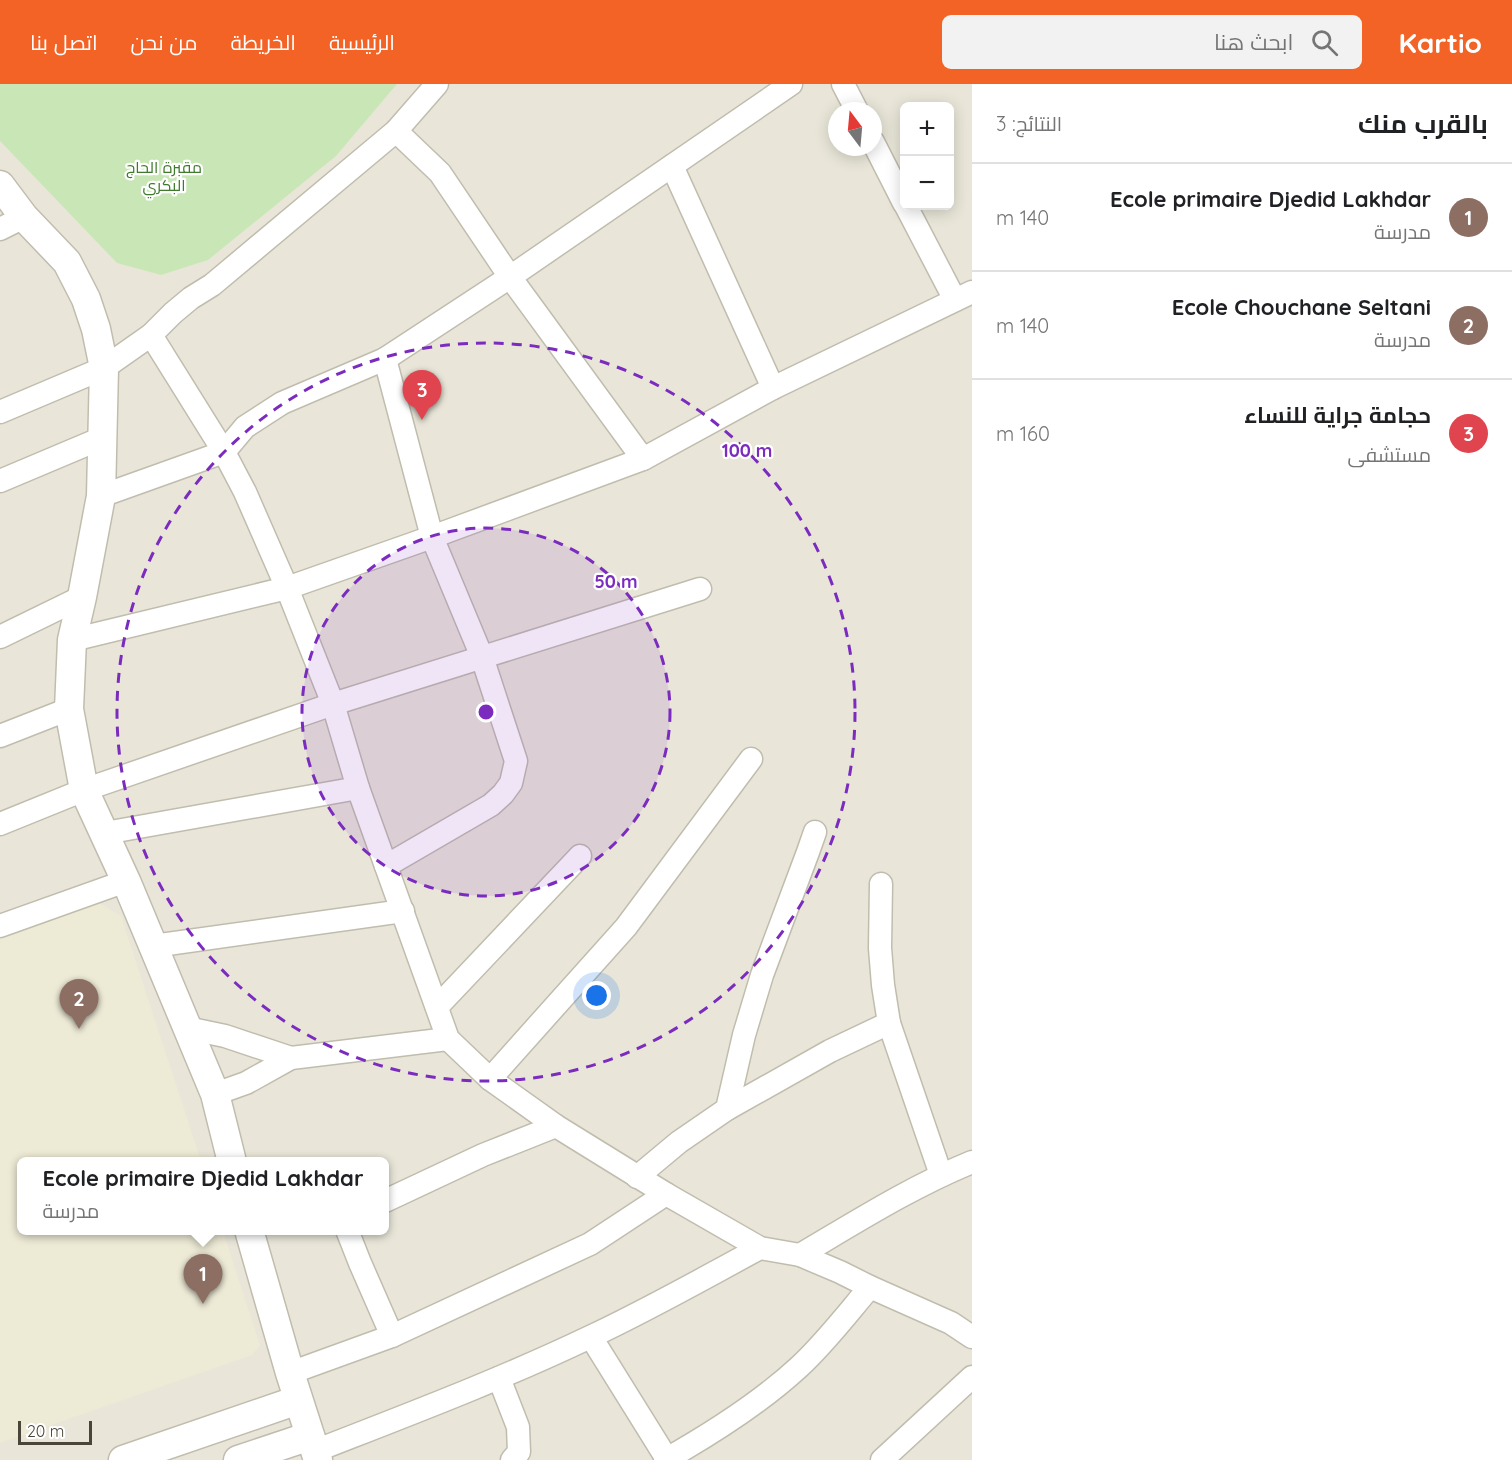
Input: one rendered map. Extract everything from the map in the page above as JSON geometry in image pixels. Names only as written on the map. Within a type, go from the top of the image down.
[{"type":"street","points":[[0,412],[104,368],[151,335],[191,298],[212,285],[396,131],[437,84]]},
{"type":"street","points":[[101,496],[224,452],[246,427],[282,403],[385,359],[510,277],[791,84]]},
{"type":"street","points":[[843,84],[852,102]]},
{"type":"street","points":[[396,131],[440,172],[510,277],[643,459]]},
{"type":"street","points":[[880,156],[900,194]]},
{"type":"street","points":[[672,166],[773,388]]},
{"type":"street","points":[[0,185],[12,223],[67,262],[86,299],[96,329],[104,368],[101,496],[72,640],[69,709],[84,790],[126,880],[215,1094],[231,1157]]},
{"type":"street","points":[[72,640],[287,588],[643,459],[773,388],[963,296],[909,210]]},
{"type":"street","points":[[151,335],[224,452],[245,492],[287,588],[333,704],[358,788],[448,1040],[490,1079],[556,1126],[637,1177],[760,1248],[800,1255],[951,1323],[972,1337]]},
{"type":"street","points":[[385,359],[432,537],[482,657],[516,761],[511,783],[491,805],[386,866]]},
{"type":"street","points":[[0,481],[102,438]]},
{"type":"street","points":[[0,824],[84,790],[333,704],[700,589]]},
{"type":"street","points":[[0,637],[82,597]]},
{"type":"street","points":[[0,736],[69,709]]},
{"type":"street","points":[[490,1079],[626,927],[751,759]]},
{"type":"street","points":[[105,833],[358,788]]},
{"type":"street","points":[[727,1109],[744,1035],[762,975],[815,832]]},
{"type":"street","points":[[437,1006],[580,856]]},
{"type":"street","points":[[0,926],[126,880]]},
{"type":"street","points":[[881,884],[880,948],[883,985],[890,1023],[941,1175]]},
{"type":"street","points":[[153,946],[403,911]]},
{"type":"street","points":[[637,1177],[679,1142],[727,1109],[830,1051],[890,1023]]},
{"type":"street","points":[[187,1028],[225,1036],[291,1058]]},
{"type":"street","points":[[215,1094],[246,1083],[291,1058],[448,1040]]},
{"type":"street","points":[[389,1199],[483,1155],[556,1126]]},
{"type":"street","points":[[800,1255],[899,1197],[972,1162]]},
{"type":"street","points":[[290,1373],[392,1336],[590,1244],[666,1194]]},
{"type":"street","points":[[250,1235],[314,1449]]},
{"type":"street","points":[[349,1235],[392,1336]]},
{"type":"street","points":[[238,1460],[314,1449],[499,1378],[591,1337],[760,1248]]},
{"type":"street","points":[[591,1337],[666,1460],[766,1394],[814,1351],[870,1287]]},
{"type":"street","points":[[951,1323],[972,1314]]},
{"type":"street","points":[[882,1460],[972,1377]]},
{"type":"street","points":[[499,1378],[518,1427],[519,1452],[512,1460]]},
{"type":"street","points":[[123,1460],[298,1400]]},
{"type":"shaded area","points":[[0,84],[972,84],[972,1460],[0,1460]]},
{"type":"shaded area","points":[[92,899],[121,916],[200,1157],[17,1157],[17,1235],[224,1235],[260,1345],[252,1355],[0,1443],[0,932]]},
{"type":"green space","name":"مقبرة الحاج البكري","points":[[0,84],[397,84],[336,156],[208,260],[161,275],[117,263],[0,141]]},
{"type":"place","name":"حجامة جراية للنساء","points":[[422,420]]},
{"type":"place","name":"Ecole Chouchane Seltani","points":[[79,1029]]},
{"type":"place","name":"Ecole primaire Djedid Lakhdar","points":[[203,1304]]}]
